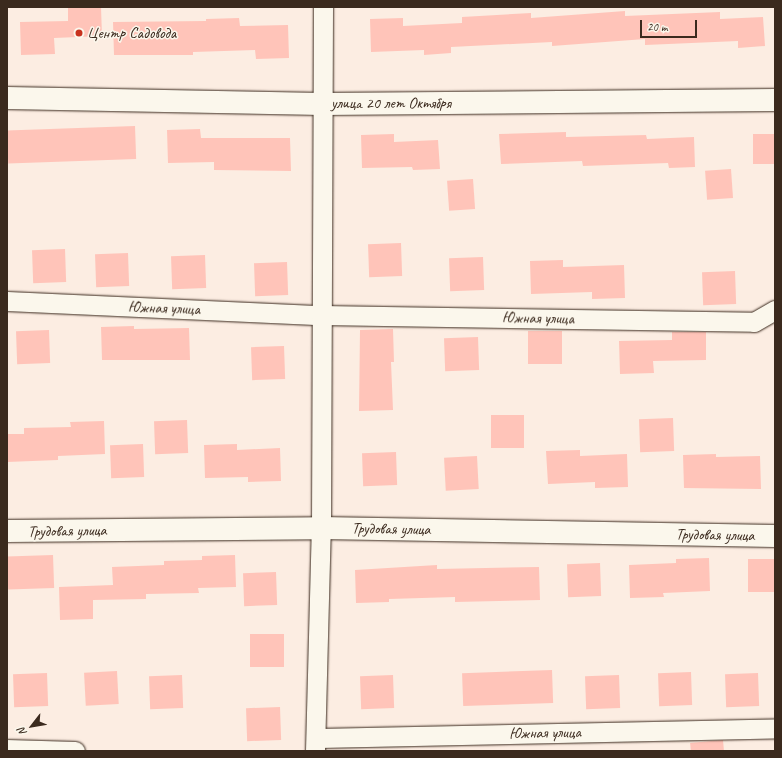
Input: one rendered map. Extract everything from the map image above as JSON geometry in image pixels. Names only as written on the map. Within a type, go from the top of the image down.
[{"type":"main road","name":"улица 20 лет Октября","points":[[7,98],[322,104],[775,100]]},
{"type":"main road","name":"Трудовая улица","points":[[7,531],[321,528],[775,536]]},
{"type":"street","name":"Южная улица","points":[[323,7],[321,528],[315,745],[775,728]]},
{"type":"street","name":"Южная улица","points":[[7,301],[321,315],[754,322],[775,310]]},
{"type":"street","points":[[7,749],[75,751]]},
{"type":"building","points":[[68,7],[101,7],[102,36],[54,38],[55,54],[21,55],[20,22],[68,21]]},
{"type":"building","points":[[625,11],[625,16],[720,12],[720,19],[763,17],[765,46],[738,48],[738,41],[645,45],[645,39],[552,46],[552,42],[451,47],[451,53],[424,55],[424,50],[371,52],[370,19],[403,18],[403,26],[462,23],[462,17],[531,13],[531,18]]},
{"type":"building","points":[[239,18],[240,26],[288,25],[289,58],[256,59],[255,50],[193,52],[193,55],[114,55],[113,22],[206,21],[206,19]]},
{"type":"building","points":[[135,126],[136,159],[8,163],[7,130]]},
{"type":"building","points":[[200,129],[201,138],[290,138],[291,171],[214,170],[214,162],[168,163],[167,130]]},
{"type":"building","points":[[566,132],[566,137],[646,135],[647,139],[694,137],[695,167],[669,168],[668,163],[583,166],[582,161],[501,164],[499,134]]},
{"type":"building","points":[[394,134],[394,142],[438,140],[440,169],[413,170],[412,167],[362,168],[361,135]]},
{"type":"building","points":[[753,134],[775,134],[775,164],[753,164]]},
{"type":"building","points":[[731,169],[733,198],[707,200],[705,171]]},
{"type":"building","points":[[473,179],[475,209],[449,211],[447,181]]},
{"type":"building","points":[[401,243],[402,276],[369,277],[368,244]]},
{"type":"building","points":[[65,249],[66,282],[33,283],[32,250]]},
{"type":"building","points":[[128,253],[129,286],[96,287],[95,254]]},
{"type":"building","points":[[205,255],[206,288],[172,289],[171,256]]},
{"type":"building","points":[[483,257],[484,290],[450,291],[449,258]]},
{"type":"building","points":[[563,260],[563,267],[624,265],[625,298],[592,299],[592,292],[531,294],[530,261]]},
{"type":"building","points":[[287,262],[288,295],[255,296],[254,263]]},
{"type":"building","points":[[735,271],[736,304],[703,305],[702,272]]},
{"type":"building","points":[[134,326],[134,329],[189,328],[190,360],[102,360],[101,327]]},
{"type":"building","points":[[393,329],[394,362],[391,362],[393,410],[359,411],[360,330]]},
{"type":"building","points":[[49,330],[50,363],[17,364],[16,331]]},
{"type":"building","points":[[528,331],[562,331],[562,364],[528,364]]},
{"type":"building","points":[[672,332],[706,332],[706,360],[653,361],[654,373],[620,374],[619,341],[672,340]]},
{"type":"building","points":[[478,337],[479,370],[445,371],[444,338]]},
{"type":"building","points":[[284,346],[285,379],[252,380],[251,347]]},
{"type":"building","points":[[491,415],[524,415],[524,448],[491,448]]},
{"type":"building","points":[[673,418],[674,451],[640,452],[639,419]]},
{"type":"building","points":[[187,420],[188,453],[155,454],[154,421]]},
{"type":"building","points":[[104,421],[105,454],[58,456],[58,460],[7,462],[7,434],[24,434],[24,428],[71,427],[70,422]]},
{"type":"building","points":[[143,444],[144,477],[111,478],[110,445]]},
{"type":"building","points":[[237,444],[237,450],[280,448],[281,481],[248,482],[248,477],[205,478],[204,445]]},
{"type":"building","points":[[580,450],[580,456],[627,454],[628,487],[595,488],[595,482],[548,484],[546,451]]},
{"type":"building","points":[[396,452],[397,485],[363,486],[362,453]]},
{"type":"building","points":[[716,454],[716,457],[760,456],[761,489],[684,488],[683,455]]},
{"type":"building","points":[[477,456],[479,489],[446,491],[444,458]]},
{"type":"building","points":[[53,555],[54,588],[8,590],[7,557]]},
{"type":"building","points":[[235,555],[236,587],[198,588],[199,593],[146,594],[146,599],[93,600],[93,619],[60,620],[59,587],[113,585],[112,567],[164,565],[164,561],[202,560],[202,556]]},
{"type":"building","points":[[709,558],[710,591],[663,593],[664,597],[630,598],[629,565],[676,563],[676,559]]},
{"type":"building","points":[[748,559],[775,559],[775,592],[748,592]]},
{"type":"building","points":[[600,563],[601,596],[568,597],[567,564]]},
{"type":"building","points":[[437,565],[437,569],[539,567],[540,600],[455,602],[455,597],[389,599],[389,602],[356,603],[355,570]]},
{"type":"building","points":[[276,572],[277,605],[244,606],[243,573]]},
{"type":"building","points":[[250,634],[284,634],[284,667],[250,667]]},
{"type":"building","points":[[552,670],[553,703],[463,706],[462,673]]},
{"type":"building","points":[[117,671],[119,704],[86,706],[84,673]]},
{"type":"building","points":[[691,672],[692,705],[659,706],[658,673]]},
{"type":"building","points":[[47,673],[48,706],[14,707],[13,674]]},
{"type":"building","points":[[758,673],[759,706],[726,707],[725,674]]},
{"type":"building","points":[[182,675],[183,708],[150,709],[149,676]]},
{"type":"building","points":[[393,675],[394,708],[361,709],[360,676]]},
{"type":"building","points":[[619,675],[620,708],[586,709],[585,676]]},
{"type":"building","points":[[280,707],[281,740],[247,741],[246,708]]},
{"type":"building","points":[[723,740],[724,751],[691,751],[690,743]]},
{"type":"place","name":"Центр Садовода","points":[[79,33]]}]
